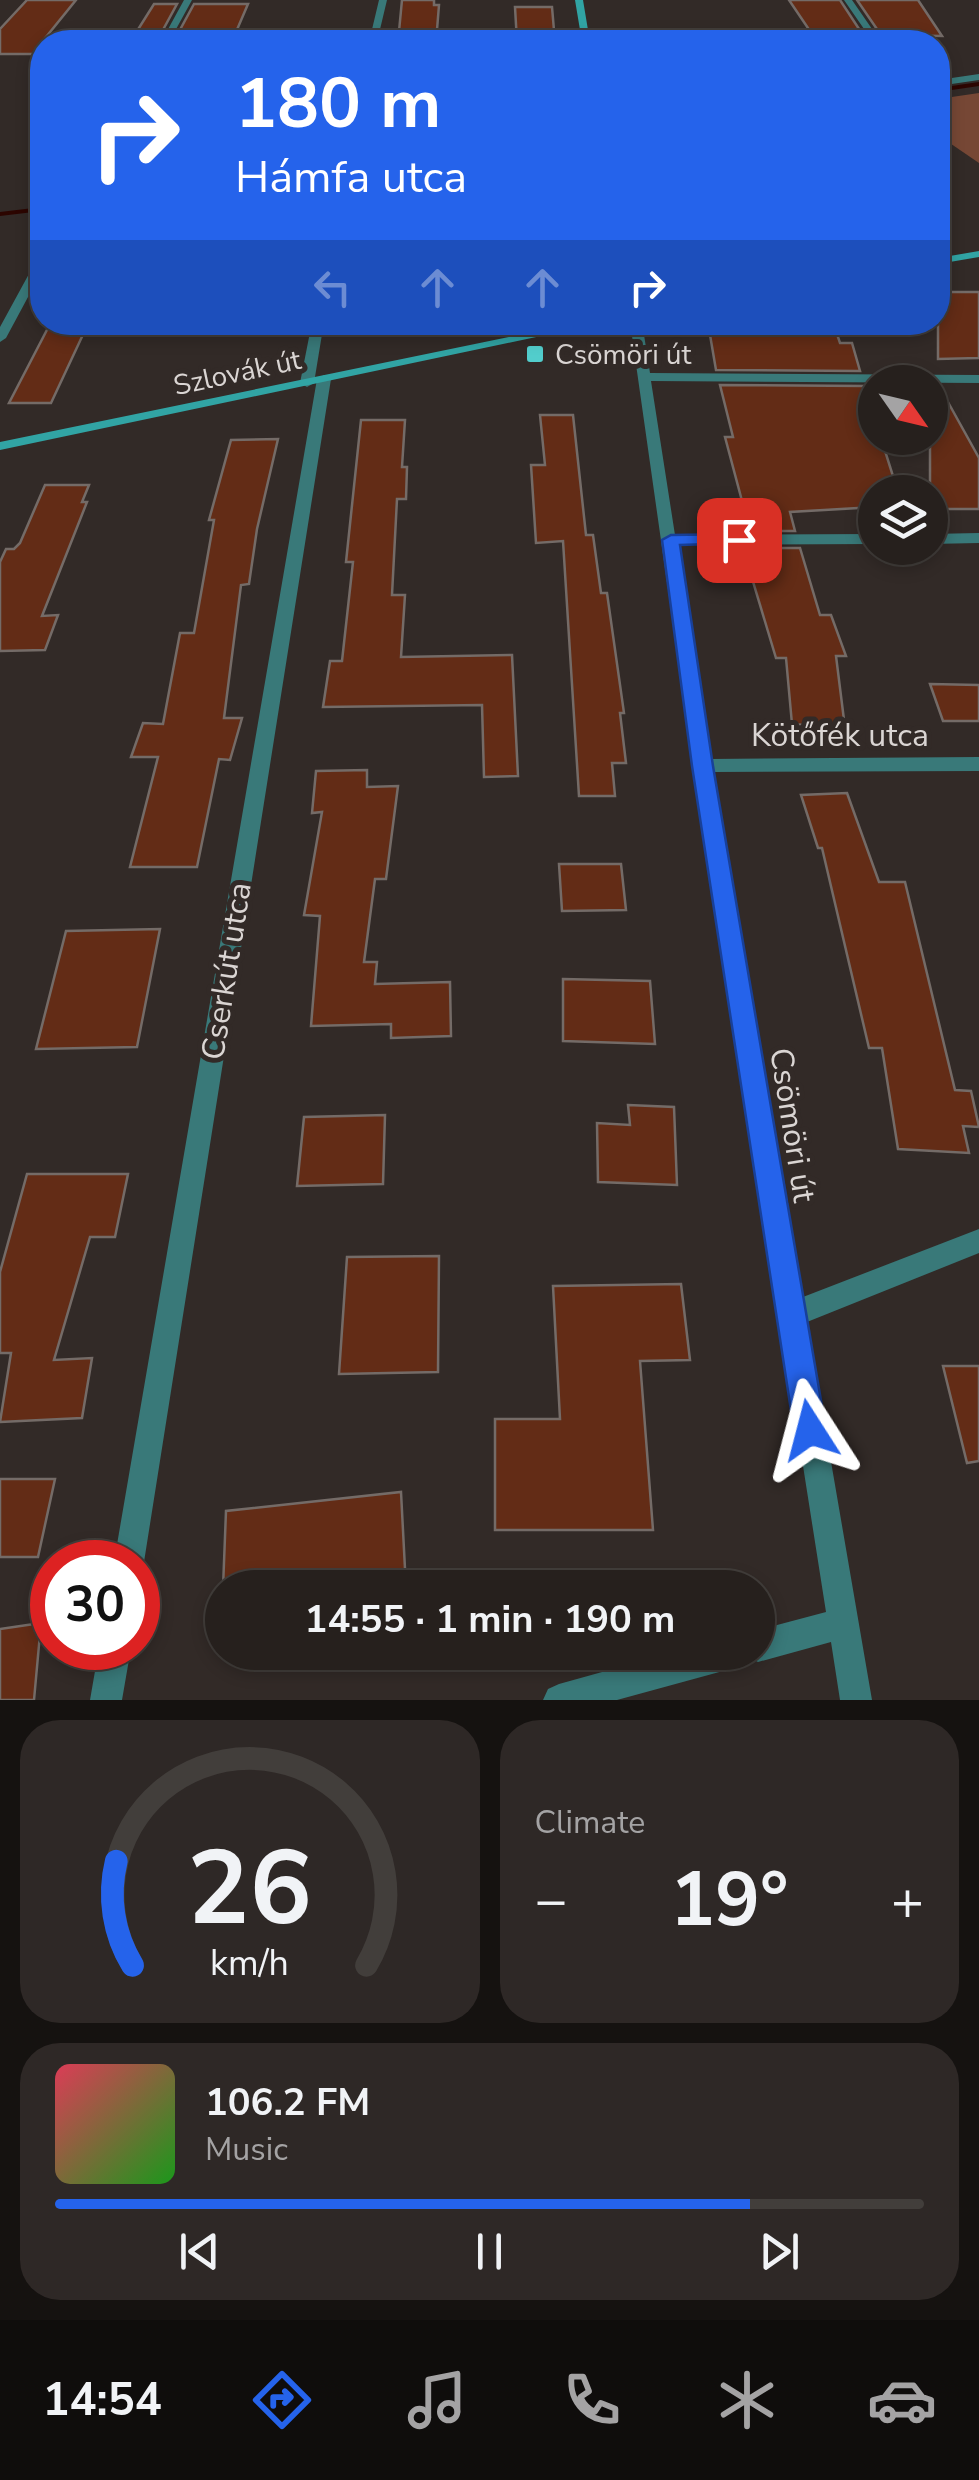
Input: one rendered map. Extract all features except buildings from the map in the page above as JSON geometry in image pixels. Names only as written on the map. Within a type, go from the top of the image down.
[{"type":"main road","points":[[579,0],[584,30]]},
{"type":"main road","points":[[950,259],[979,254]]},
{"type":"main road","name":"Szlovák út","points":[[2,448],[538,335]]},
{"type":"street","points":[[172,30],[188,0]]},
{"type":"street","points":[[376,30],[383,0]]},
{"type":"street","points":[[848,0],[869,30]]},
{"type":"street","points":[[950,81],[979,76]]},
{"type":"street","points":[[0,338],[30,282]]},
{"type":"street","name":"Cserkút utca","points":[[132,1540],[315,381],[317,335]]},
{"type":"street","name":"Csömöri út","points":[[638,335],[702,766],[856,1700]]},
{"type":"street","points":[[645,377],[979,378]]},
{"type":"street","points":[[948,539],[979,538]]},
{"type":"street","points":[[671,540],[858,539]]},
{"type":"street","name":"Kötőfék utca","points":[[702,766],[979,764]]},
{"type":"street","points":[[791,1315],[979,1241]]},
{"type":"street","points":[[775,1641],[842,1623]]},
{"type":"street","points":[[106,1700],[111,1670]]},
{"type":"street","points":[[559,1700],[668,1670]]},
{"type":"shaded area","points":[[979,93],[979,163],[950,143],[950,97]]},
{"type":"waterway","points":[[950,88],[979,84]]},
{"type":"waterway","points":[[0,214],[30,210]]},
{"type":"place","name":"Csömöri út","points":[[535,354]]},
{"type":"route","points":[[739,540],[671,540],[702,766],[810,1430]]}]
